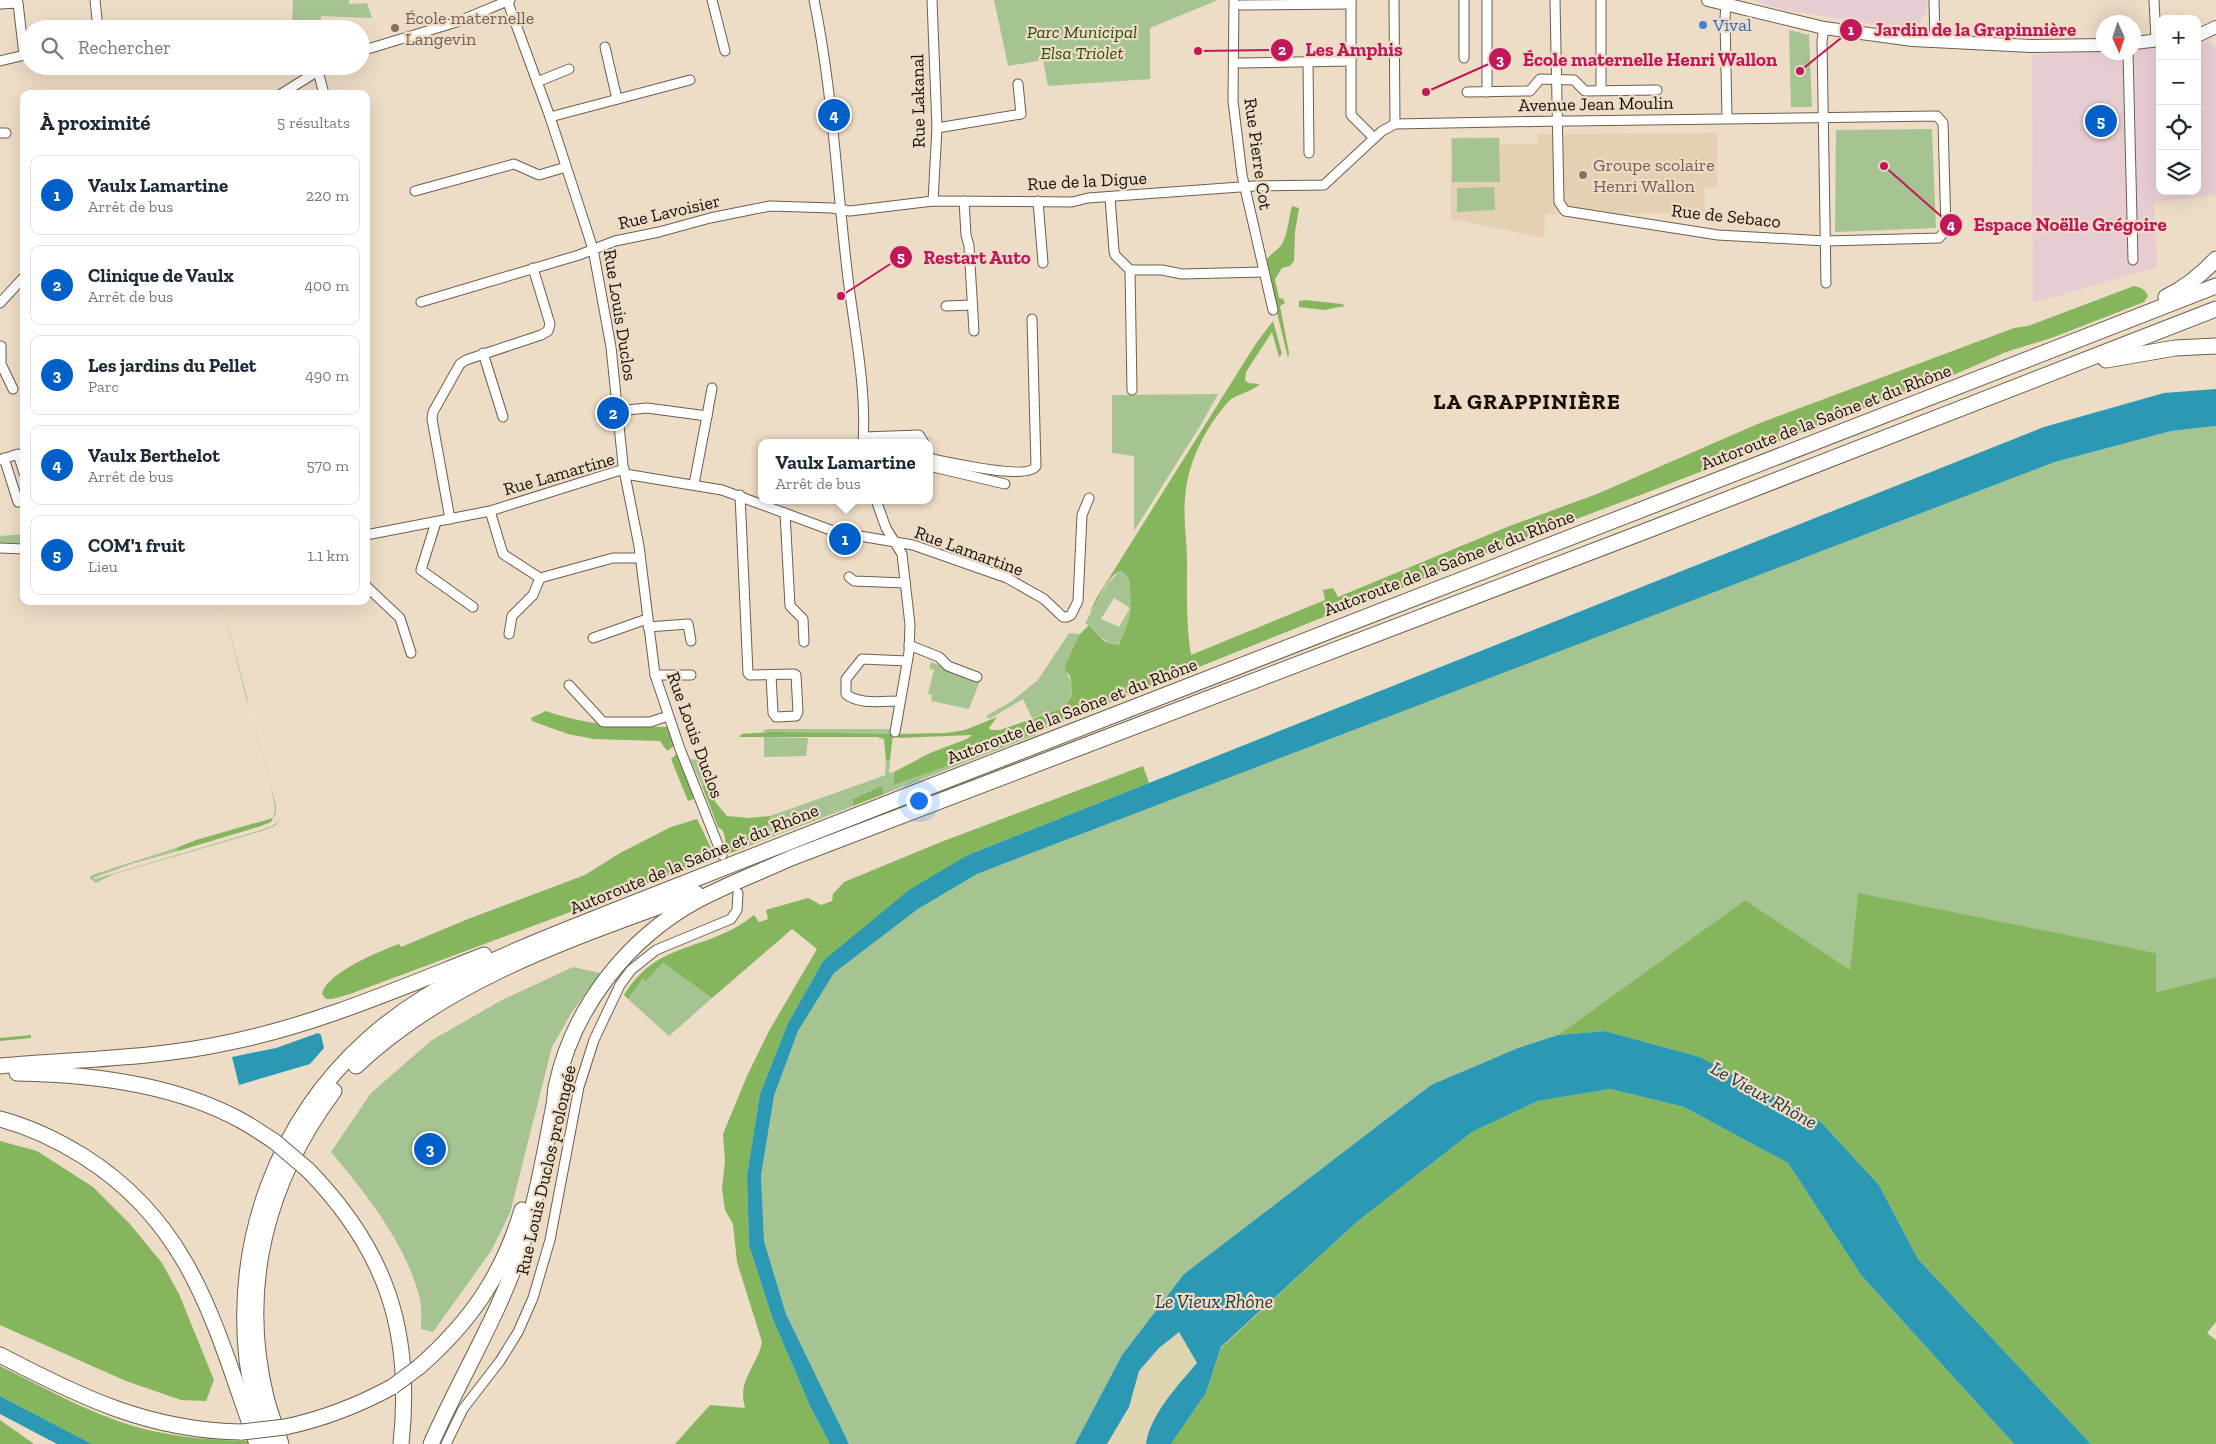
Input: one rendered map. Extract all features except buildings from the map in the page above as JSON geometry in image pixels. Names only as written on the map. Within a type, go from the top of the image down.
[{"type":"highway","points":[[2144,314],[2161,300],[2203,273],[2216,259]]},
{"type":"highway","name":"Autoroute de la Saône et du Rhône","points":[[266,1444],[248,1368],[245,1333],[245,1292],[252,1239],[277,1161],[314,1100],[338,1070],[367,1041],[399,1014],[437,989],[513,952],[788,841],[2216,286]]},
{"type":"highway","name":"Autoroute de la Saône et du Rhône","points":[[527,1210],[550,1102],[575,1031],[605,980],[642,939],[667,919],[699,900],[791,858],[1642,532],[2216,309]]},
{"type":"highway","points":[[2077,363],[2102,361],[2127,355],[2175,348],[2216,346]]},
{"type":"highway","points":[[281,1444],[266,1397],[259,1360],[256,1323],[260,1256],[278,1189],[287,1168],[317,1114],[337,1086],[372,1050],[404,1025],[442,1000],[489,974],[561,944],[791,858]]},
{"type":"highway","points":[[0,1066],[145,1055],[226,1044],[261,1036],[333,1014],[492,952],[513,952]]},
{"type":"highway","points":[[0,1073],[71,1076],[132,1084],[164,1091],[216,1108],[243,1121],[274,1142],[308,1170],[347,1213],[374,1260],[385,1284],[392,1307],[403,1360],[404,1417],[401,1444]]},
{"type":"highway","points":[[0,1119],[38,1132],[99,1166],[142,1203],[162,1226],[183,1256],[205,1300],[257,1444]]},
{"type":"highway","points":[[0,1355],[79,1394],[123,1412],[164,1424],[193,1429],[242,1432],[285,1427],[337,1414],[365,1402],[392,1387],[446,1344],[482,1299],[510,1248],[527,1210]]},
{"type":"highway","points":[[431,1444],[454,1393],[494,1316],[511,1276],[527,1210]]},
{"type":"street","points":[[95,0],[97,20]]},
{"type":"street","points":[[370,48],[457,22],[508,0]]},
{"type":"street","name":"Rue Louis Duclos","points":[[508,0],[550,117],[593,249],[611,347],[624,472],[640,558],[655,676],[668,716],[722,855]]},
{"type":"street","points":[[712,0],[726,51]]},
{"type":"street","points":[[814,0],[822,39],[852,316],[862,374],[864,439]]},
{"type":"street","name":"Rue Lakanal","points":[[932,0],[938,128],[933,201]]},
{"type":"street","points":[[1244,187],[1324,186],[1386,127],[1395,124],[1394,0]]},
{"type":"street","points":[[1464,0],[1464,58]]},
{"type":"street","points":[[1487,0],[1487,92]]},
{"type":"street","name":"Rue de Sebaco","points":[[1555,0],[1559,202],[1565,211],[1718,235],[1826,241],[1939,238],[1946,230],[1944,126],[1941,119]]},
{"type":"street","points":[[1601,0],[1601,90]]},
{"type":"street","points":[[1708,0],[1824,28],[1934,42],[2031,46],[2096,45]]},
{"type":"street","points":[[1934,0],[1936,26],[1934,42]]},
{"type":"street","points":[[2154,0],[2156,20]]},
{"type":"street","points":[[1238,2],[1351,2],[1351,115],[1374,138]]},
{"type":"street","name":"Rue Pierre Cot","points":[[1238,2],[1233,102],[1244,187],[1273,310]]},
{"type":"street","points":[[0,4],[18,3],[21,20]]},
{"type":"street","points":[[1726,5],[1724,18],[1726,118]]},
{"type":"street","points":[[2201,34],[2216,27]]},
{"type":"street","points":[[1824,28],[1822,41],[1826,283]]},
{"type":"street","points":[[2201,37],[2216,40]]},
{"type":"street","points":[[2141,42],[2156,40]]},
{"type":"street","points":[[606,47],[617,99]]},
{"type":"street","points":[[0,61],[20,56]]},
{"type":"street","points":[[2128,60],[2132,260]]},
{"type":"street","points":[[1240,63],[1351,61]]},
{"type":"street","points":[[1308,62],[1308,153]]},
{"type":"street","points":[[537,82],[569,69]]},
{"type":"street","points":[[287,90],[312,75]]},
{"type":"street","points":[[319,75],[323,90]]},
{"type":"street","points":[[1467,92],[1530,91],[1540,79],[1574,80],[1585,91],[1657,90]]},
{"type":"street","points":[[550,117],[690,80]]},
{"type":"street","points":[[938,128],[1022,114],[1018,84]]},
{"type":"street","name":"Avenue Jean Moulin","points":[[1395,124],[1824,117],[1937,116],[1941,119]]},
{"type":"street","points":[[414,191],[514,164],[539,175],[566,167]]},
{"type":"street","name":"Rue de la Digue","points":[[933,201],[1072,202],[1110,197],[1244,187]]},
{"type":"street","points":[[1110,197],[1115,255],[1130,270],[1132,390]]},
{"type":"street","name":"Rue Lavoisier","points":[[421,302],[615,241],[659,232],[710,218],[770,206],[863,211],[933,201]]},
{"type":"street","points":[[964,201],[966,235],[970,246],[974,331]]},
{"type":"street","points":[[1038,201],[1043,263]]},
{"type":"street","points":[[450,519],[433,431],[433,412],[460,364],[483,353],[541,335],[548,331],[550,324],[533,268]]},
{"type":"street","points":[[1130,270],[1162,270],[1182,274],[1263,272]]},
{"type":"street","points":[[0,303],[20,281]]},
{"type":"street","points":[[946,306],[972,305]]},
{"type":"street","points":[[933,459],[1012,472],[1030,472],[1034,470],[1036,466],[1032,318]]},
{"type":"street","points":[[0,346],[1,365],[13,389]]},
{"type":"street","points":[[483,353],[503,417]]},
{"type":"street","points":[[694,484],[712,388]]},
{"type":"street","points":[[617,411],[647,408],[707,416]]},
{"type":"street","points":[[875,439],[919,435],[922,439]]},
{"type":"street","points":[[20,460],[18,454],[2,459],[18,502],[20,501]]},
{"type":"street","points":[[933,467],[1005,484]]},
{"type":"street","name":"Rue Lamartine","points":[[370,534],[490,511],[624,472],[694,484],[740,495],[758,502]]},
{"type":"street","points":[[740,495],[748,673],[750,675],[770,675],[796,675],[798,712],[796,716],[776,717],[773,713],[770,675]]},
{"type":"street","name":"Rue Lamartine","points":[[762,504],[836,532],[913,546],[1007,578],[1044,599],[1063,617],[1071,615],[1078,601],[1082,514],[1089,498]]},
{"type":"street","points":[[877,504],[886,528],[902,554],[910,625],[908,661],[895,732]]},
{"type":"street","points":[[490,511],[502,554],[540,578],[613,558],[640,558]]},
{"type":"street","points":[[784,513],[790,606],[803,619],[804,642]]},
{"type":"street","points":[[436,522],[421,570],[473,607]]},
{"type":"street","points":[[0,548],[20,549]]},
{"type":"street","points":[[849,577],[854,581],[905,584]]},
{"type":"street","points":[[508,634],[512,616],[533,595],[540,578]]},
{"type":"street","points":[[370,590],[400,618],[411,653]]},
{"type":"street","points":[[593,638],[647,623],[688,624],[691,640]]},
{"type":"street","points":[[909,645],[939,657],[948,666],[977,678]]},
{"type":"street","points":[[899,702],[851,698],[846,694],[846,679],[862,660],[908,661]]},
{"type":"street","points":[[655,676],[691,675]]},
{"type":"street","points":[[570,685],[603,722],[650,722],[668,716]]},
{"type":"street","name":"Rue Louis Duclos prolongée","points":[[446,1444],[463,1409],[500,1361],[518,1332],[534,1298],[550,1240],[579,1087],[594,1040],[620,985],[632,970],[656,950],[731,919],[737,910],[738,893]]},
{"type":"shaded area","points":[[1752,0],[1927,0],[1927,10],[1919,24],[1907,29],[1785,10]]},
{"type":"shaded area","points":[[2209,42],[2216,48],[2216,195],[2154,202],[2157,267],[2033,303],[2032,55],[2096,51],[2096,60],[2141,60],[2141,48],[2156,46],[2156,195],[2201,195],[2201,43]]},
{"type":"shaded area","name":"Groupe scolaire Henri Wallon","points":[[1717,133],[1717,187],[1705,188],[1705,213],[1545,214],[1544,238],[1451,219],[1450,138],[1500,137],[1500,144],[1537,144],[1538,134]]},
{"type":"green space","points":[[293,0],[349,0],[349,4],[367,3],[372,18],[321,16],[321,20],[292,20]]},
{"type":"green space","name":"Parc Municipal Elsa Triolet","points":[[994,0],[1218,0],[1150,28],[1150,79],[1048,86],[1043,60],[1008,66]]},
{"type":"green space","points":[[1789,30],[1809,35],[1812,107],[1791,107]]},
{"type":"green space","points":[[1932,129],[1936,228],[1835,232],[1836,130]]},
{"type":"green space","points":[[1452,138],[1499,138],[1500,182],[1452,182]]},
{"type":"green space","points":[[1494,187],[1495,210],[1457,212],[1457,188]]},
{"type":"green space","points":[[1292,206],[1299,208],[1295,232],[1294,261],[1290,266],[1282,268],[1275,279],[1279,298],[1283,299],[1285,303],[1280,306],[1289,353],[1288,358],[1265,263],[1283,242]]},
{"type":"green space","points":[[2134,286],[2143,289],[2147,294],[2148,296],[2144,302],[2054,337],[2006,352],[1928,386],[1883,401],[1499,548],[1001,746],[894,785],[894,772],[930,753],[967,739],[972,735],[898,738],[898,734],[946,733],[965,730],[997,717],[989,728],[991,730],[1000,730],[1060,709],[1071,697],[1070,676],[1065,670],[1066,663],[1080,634],[1089,625],[1104,641],[1116,645],[1119,644],[1128,624],[1130,611],[1130,584],[1127,576],[1120,571],[1110,579],[1090,612],[1096,599],[1255,345],[1273,321],[1282,354],[1279,357],[1272,332],[1246,372],[1245,380],[1248,383],[1260,384],[1231,400],[1219,413],[1198,448],[1189,473],[1184,514],[1191,655],[1325,600],[1323,590],[1333,588],[1338,597],[1507,527],[1597,494],[1760,423],[2014,328],[2028,326]]},
{"type":"green space","points":[[1299,301],[1342,304],[1345,306],[1324,310],[1299,307]]},
{"type":"green space","points":[[1218,394],[1202,423],[1134,531],[1134,456],[1112,453],[1112,395]]},
{"type":"green space","points":[[2216,426],[2216,977],[2155,992],[2156,953],[1858,894],[1850,971],[1745,900],[1558,1035],[1518,1048],[1431,1085],[1184,1274],[1122,1355],[1075,1444],[849,1444],[786,1314],[764,1241],[761,1176],[774,1096],[798,1031],[834,973],[918,909],[977,874],[2055,462],[2171,431]]},
{"type":"green space","points":[[20,534],[20,546],[0,546],[0,536]]},
{"type":"green space","points":[[1120,571],[1126,576],[1132,596],[1130,620],[1122,640],[1116,645],[1102,638],[1085,623],[1108,583]],"holes":[[[1114,598],[1130,608],[1119,627],[1101,619]]]},
{"type":"green space","points":[[222,605],[248,701],[247,701]]},
{"type":"green space","points":[[1069,633],[1080,634],[1066,666],[1071,684],[1071,692],[1070,699],[1066,704],[1054,711],[1032,718],[1023,699],[989,719],[986,716],[1012,701],[1038,680]]},
{"type":"green space","points":[[931,662],[980,681],[969,709],[931,701],[932,695],[928,694],[934,670],[929,668]]},
{"type":"green space","points":[[250,707],[276,805],[276,814],[273,818],[275,809],[272,791]]},
{"type":"green space","points":[[546,711],[577,720],[592,722],[668,727],[674,746],[667,751],[660,741],[594,739],[568,734],[532,721],[531,718]]},
{"type":"green space","points":[[893,729],[893,734],[764,733],[763,730]]},
{"type":"green space","points":[[772,732],[893,734],[890,760],[886,760],[884,739],[877,737],[740,737],[741,734]]},
{"type":"green space","points":[[1035,732],[1036,735],[884,794],[883,789],[853,799],[853,806],[739,850],[738,845],[767,834],[770,816],[883,776],[885,775],[886,760],[890,760],[889,773],[894,772],[894,785]]},
{"type":"green space","points":[[764,737],[808,738],[806,756],[764,757]]},
{"type":"green space","points":[[678,753],[696,798],[688,801],[671,759]]},
{"type":"green space","points":[[690,759],[699,760],[699,766],[707,785],[702,786]]},
{"type":"green space","points":[[1143,766],[1149,783],[968,855],[823,961],[788,1023],[760,1094],[747,1175],[749,1245],[772,1317],[810,1406],[830,1444],[675,1444],[710,1405],[745,1408],[743,1398],[746,1381],[760,1351],[762,1342],[737,1262],[733,1224],[725,1210],[722,1189],[725,1161],[723,1134],[747,1076],[769,1031],[817,949],[792,929],[712,998],[663,963],[646,981],[643,978],[628,999],[624,995],[647,968],[659,960],[731,930],[754,915],[759,922],[768,919],[766,910],[808,898],[821,905],[832,901],[833,894],[844,882],[941,842]]},
{"type":"green space","points":[[707,785],[716,803],[727,816],[749,818],[770,816],[767,834],[739,845],[739,850],[727,854],[725,836],[718,827],[702,786]]},
{"type":"green space","points":[[882,786],[884,794],[853,806],[853,799]]},
{"type":"green space","points":[[273,818],[271,822],[261,826],[178,851],[176,848],[196,840]]},
{"type":"green space","points":[[697,819],[714,854],[718,857],[350,994],[326,999],[322,994],[333,978],[367,957],[399,944],[401,947],[468,919],[585,875],[620,853],[671,827]]},
{"type":"green space","points":[[279,821],[275,826],[259,832],[114,874],[96,883],[90,878],[90,876],[95,874],[176,848],[178,851],[131,864],[93,878],[95,879],[258,831],[272,826]]},
{"type":"green space","points":[[1858,893],[2156,953],[2156,992],[2216,977],[2216,1322],[2207,1333],[2216,1340],[2216,1444],[2091,1444],[1918,1259],[1879,1185],[1821,1122],[1700,1057],[1605,1031],[1558,1035],[1745,900],[1850,970]]},
{"type":"green space","points":[[663,963],[712,998],[669,1036],[628,999],[643,978],[647,980]]},
{"type":"green space","points":[[573,967],[600,973],[572,1012],[552,1047],[510,1213],[491,1251],[433,1332],[421,1329],[420,1299],[404,1256],[370,1201],[331,1152],[371,1093],[432,1040],[502,1000]]},
{"type":"green space","points":[[31,1035],[31,1038],[0,1041],[0,1038]]},
{"type":"green space","points":[[1610,1089],[1684,1107],[1788,1163],[1861,1275],[2014,1444],[1171,1444],[1206,1393],[1221,1348],[1358,1221],[1472,1132],[1538,1101]]},
{"type":"green space","points":[[0,1141],[37,1151],[93,1187],[129,1223],[162,1263],[179,1294],[214,1380],[206,1401],[181,1400],[126,1381],[0,1325]]},
{"type":"green space","points":[[0,1366],[82,1406],[133,1426],[161,1433],[190,1437],[247,1441],[248,1444],[92,1444],[0,1396]]},
{"type":"green space","points":[[0,1420],[34,1444],[0,1444]]},
{"type":"sand","points":[[1179,1332],[1197,1363],[1159,1411],[1153,1422],[1146,1444],[1107,1444],[1129,1407],[1139,1371],[1159,1348]]},
{"type":"water","points":[[2216,389],[2216,426],[2171,431],[2055,462],[977,874],[918,909],[834,973],[798,1031],[774,1096],[761,1176],[764,1241],[786,1314],[849,1444],[830,1444],[810,1406],[772,1317],[749,1245],[747,1175],[760,1094],[788,1023],[823,961],[909,890],[968,855],[2044,427],[2164,393]]},
{"type":"water","name":"Le Vieux Rhône","points":[[1605,1031],[1700,1057],[1821,1122],[1879,1185],[1918,1259],[2091,1444],[2014,1444],[1861,1275],[1788,1163],[1684,1107],[1610,1089],[1538,1101],[1472,1132],[1358,1221],[1221,1347],[1206,1393],[1171,1444],[1146,1444],[1153,1422],[1159,1411],[1197,1363],[1179,1332],[1159,1348],[1139,1371],[1129,1407],[1107,1444],[1075,1444],[1122,1355],[1184,1274],[1431,1085],[1518,1048],[1558,1035]]},
{"type":"water","points":[[318,1033],[321,1035],[324,1048],[310,1064],[239,1085],[232,1057],[276,1048]]},
{"type":"water","points":[[0,1396],[92,1444],[57,1444],[0,1414]]},
{"type":"place","name":"Vival","points":[[1703,25]]},
{"type":"place","name":"École maternelle Langevin","points":[[395,28]]},
{"type":"place","name":"Les Amphis","points":[[1198,51]]},
{"type":"place","name":"Jardin de la Grapinnière","points":[[1800,71]]},
{"type":"place","name":"École maternelle Henri Wallon","points":[[1426,92]]},
{"type":"place","name":"Vaulx Berthelot","points":[[834,115]]},
{"type":"place","name":"COM'1 fruit","points":[[2101,121]]},
{"type":"place","name":"Espace Noëlle Grégoire","points":[[1884,166]]},
{"type":"place","name":"Groupe scolaire Henri Wallon","points":[[1583,175]]},
{"type":"place","name":"Restart Auto","points":[[841,296]]},
{"type":"place","name":"Clinique de Vaulx","points":[[613,413]]},
{"type":"place","name":"Vaulx Lamartine","points":[[845,539]]},
{"type":"place","name":"Les jardins du Pellet","points":[[430,1149]]},
{"type":"district","name":"LA GRAPPINIÈRE","points":[[1527,401]]}]
